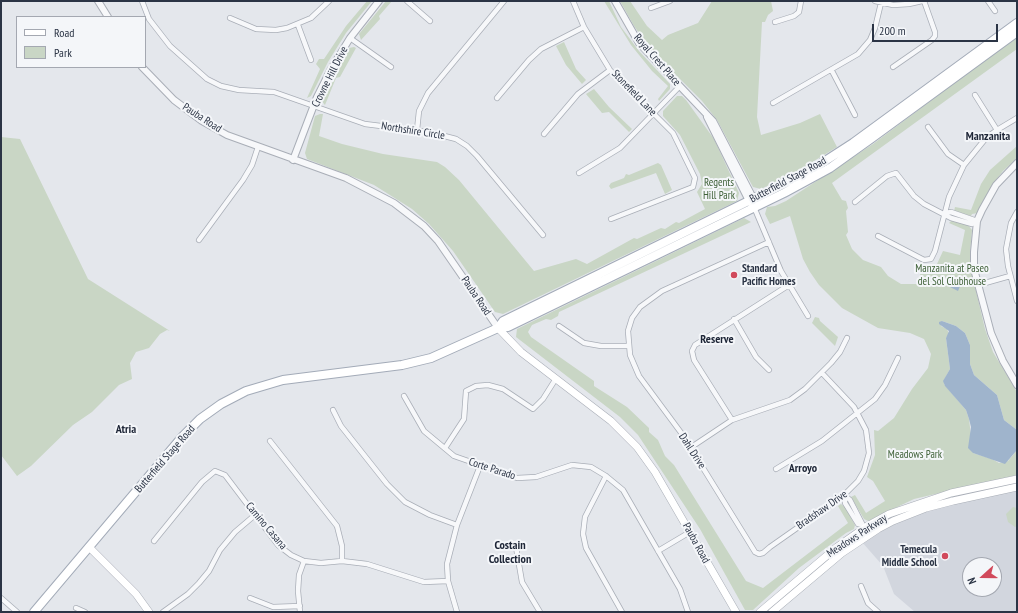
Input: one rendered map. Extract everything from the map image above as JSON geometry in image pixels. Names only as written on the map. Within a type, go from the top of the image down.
[{"type":"main road","name":"Butterfield Stage Road","points":[[34,612],[190,428],[212,410],[234,397],[257,387],[283,380],[402,365],[431,358],[498,328],[508,327],[752,203],[792,181],[839,152],[1017,23]]},
{"type":"main road","name":"Butterfield Stage Road","points":[[752,203],[816,175],[855,151],[1017,32]]},
{"type":"main road","name":"Pauba Road","points":[[498,328],[521,352],[555,380],[611,421],[633,442],[655,472],[736,612]]},
{"type":"main road","name":"Meadows Parkway","points":[[760,612],[818,562],[863,527],[889,514],[925,501],[951,493],[1017,479]]},
{"type":"main road","name":"Meadows Parkway","points":[[772,612],[823,568],[868,535],[893,521],[926,508],[1017,487]]},
{"type":"main road","points":[[89,547],[136,594],[149,612]]},
{"type":"street","points":[[98,1],[107,16]]},
{"type":"street","name":"Northshire Circle","points":[[142,1],[149,19],[170,46],[207,79],[232,90],[274,92],[365,124],[443,134],[456,139],[467,146],[543,235]]},
{"type":"street","points":[[230,18],[246,26],[266,30],[288,28],[298,25],[311,18],[329,1]]},
{"type":"street","name":"Crowne Hill Drive","points":[[293,160],[314,106],[331,69],[350,38],[379,1]]},
{"type":"street","points":[[407,1],[430,21]]},
{"type":"street","points":[[417,130],[419,111],[428,93],[504,1]]},
{"type":"street","name":"Stonefield Lane","points":[[573,1],[584,27],[610,70],[669,129],[676,138],[695,178],[695,184],[693,187],[612,219]]},
{"type":"street","name":"Royal Crest Place","points":[[615,1],[639,42],[705,114],[752,203]]},
{"type":"street","points":[[651,8],[670,1]]},
{"type":"street","points":[[775,22],[794,16],[800,12],[801,1]]},
{"type":"street","points":[[874,1],[903,5],[923,1],[935,32],[935,36],[932,40],[893,67]]},
{"type":"street","points":[[988,1],[995,12]]},
{"type":"street","points":[[773,103],[832,71],[858,54],[870,40],[875,28],[881,3]]},
{"type":"street","points":[[298,25],[312,60]]},
{"type":"street","points":[[497,98],[529,60],[541,49],[584,27]]},
{"type":"street","points":[[350,38],[390,67]]},
{"type":"street","name":"Pauba Road","points":[[143,68],[165,93],[202,121],[227,135],[346,178],[380,194],[408,213],[438,241],[498,328]]},
{"type":"street","points":[[544,134],[578,94],[610,70]]},
{"type":"street","points":[[832,71],[855,115]]},
{"type":"street","points":[[579,174],[620,148],[680,86]]},
{"type":"street","points":[[974,95],[997,130]]},
{"type":"street","points":[[878,236],[926,261],[931,259],[936,251],[952,190],[964,165],[977,148],[997,130],[1017,118]]},
{"type":"street","points":[[928,127],[948,154],[964,165]]},
{"type":"street","points":[[199,240],[243,180],[252,165],[258,147]]},
{"type":"street","points":[[1017,163],[996,185],[977,221],[974,252],[974,269],[991,333],[1003,361],[1017,385]]},
{"type":"street","points":[[855,202],[893,173],[899,175],[914,196],[924,204],[945,213],[951,218],[972,224],[977,221]]},
{"type":"street","points":[[752,203],[789,285],[808,316]]},
{"type":"street","points":[[1017,212],[1011,223],[1007,238],[1006,261],[1017,301]]},
{"type":"street","points":[[559,326],[567,333],[584,343],[601,346],[628,346],[628,331],[632,318],[640,307],[649,299],[693,276],[769,242]]},
{"type":"street","points":[[978,285],[1010,276]]},
{"type":"street","points":[[732,420],[694,360],[692,351],[699,341],[789,285]]},
{"type":"street","points":[[734,319],[756,357],[769,370]]},
{"type":"street","points":[[690,448],[732,420],[790,400],[805,389],[822,373],[840,352],[847,338]]},
{"type":"street","name":"Dahl Drive","points":[[628,346],[639,376],[690,448],[755,552],[759,554]]},
{"type":"street","points":[[776,469],[807,452],[875,399],[885,385],[898,358]]},
{"type":"street","name":"Bradshaw Drive","points":[[759,554],[763,553],[844,495],[864,471],[869,453],[866,430],[858,413],[846,397],[822,373]]},
{"type":"street","points":[[445,448],[464,419],[466,391],[476,386],[488,385],[503,389],[533,409],[543,399],[555,380]]},
{"type":"street","name":"Corte Parado","points":[[404,396],[424,430],[454,456],[518,478],[536,477],[572,465],[591,467],[606,476],[623,490],[680,588],[688,612]]},
{"type":"street","points":[[333,410],[341,426],[378,473],[405,502],[430,515],[456,525]]},
{"type":"street","points":[[270,441],[336,526],[342,546],[342,561]]},
{"type":"street","points":[[457,612],[448,581],[447,564],[456,525],[480,466]]},
{"type":"street","name":"Camino Casana","points":[[154,541],[179,508],[202,482],[215,471],[225,475],[278,545],[291,555],[304,561],[321,563],[342,561],[367,564],[424,582],[448,581]]},
{"type":"street","points":[[606,476],[584,517],[583,534],[586,548],[622,612]]},
{"type":"street","points":[[844,495],[845,503],[858,524],[863,527],[868,535]]},
{"type":"street","points":[[162,612],[188,594],[199,583],[209,571],[220,550],[235,532],[255,515]]},
{"type":"street","points":[[658,551],[690,532]]},
{"type":"street","points":[[516,547],[522,582],[540,612]]},
{"type":"street","points":[[300,612],[299,575],[304,561]]},
{"type":"street","points":[[861,586],[868,603],[878,612]]},
{"type":"street","points":[[1,598],[17,612]]},
{"type":"street","points":[[250,598],[273,607],[300,606]]},
{"type":"street","points":[[76,608],[85,612]]},
{"type":"shaded area","name":"Temecula Middle School","points":[[1017,490],[1017,612],[915,612],[894,594],[883,566],[862,542],[895,524],[936,508]]},
{"type":"green space","points":[[367,1],[372,1],[346,33],[328,62],[311,96],[307,98],[320,69],[316,64],[319,59],[324,59],[346,26]]},
{"type":"green space","points":[[386,1],[392,1],[379,16],[380,19],[361,40],[359,34]]},
{"type":"green space","points":[[604,1],[609,1],[621,27],[639,51],[670,84],[670,89],[659,101],[658,99],[668,86],[652,71],[631,45]]},
{"type":"green space","points":[[620,1],[630,1],[647,26],[662,40],[668,35],[698,23],[712,1],[771,1],[773,11],[768,15],[765,22],[762,22],[757,117],[761,135],[800,123],[820,114],[837,147],[796,172],[761,189],[753,187],[717,120],[702,101],[650,49],[634,26]]},
{"type":"green space","points":[[1017,36],[1017,49],[832,183],[842,200],[846,201],[848,208],[846,211],[848,232],[846,235],[852,249],[863,260],[881,267],[888,276],[901,284],[917,284],[923,266],[929,267],[937,264],[943,251],[960,255],[965,230],[949,223],[952,220],[968,225],[972,230],[970,253],[972,274],[985,329],[993,352],[1017,392],[1017,430],[1004,420],[997,395],[974,375],[970,364],[970,345],[965,333],[956,326],[942,321],[941,326],[947,329],[949,334],[946,338],[950,369],[944,380],[944,384],[966,410],[969,419],[973,453],[992,459],[999,463],[1008,461],[1017,450],[1017,475],[914,499],[868,521],[864,519],[851,497],[855,495],[866,513],[885,501],[873,481],[867,477],[875,455],[874,430],[878,431],[894,418],[912,389],[928,368],[931,354],[924,339],[910,333],[878,328],[842,308],[819,285],[810,272],[803,259],[790,216],[770,224],[765,214],[767,207],[775,206],[786,201],[873,144]]},
{"type":"green space","points":[[564,42],[576,69],[586,80],[582,84],[566,65],[556,46]]},
{"type":"green space","points":[[349,48],[356,48],[340,77],[336,78],[325,105],[321,99]]},
{"type":"green space","points":[[594,89],[609,107],[632,129],[629,132],[609,112],[602,113],[586,94]]},
{"type":"green space","name":"Regents Hill Park","points":[[677,96],[682,96],[686,100],[714,139],[739,193],[737,201],[503,314],[495,312],[453,251],[429,224],[412,209],[374,185],[307,159],[305,153],[315,116],[323,114],[319,136],[342,144],[383,154],[437,162],[445,167],[459,180],[534,271],[576,259],[587,264],[634,238],[637,239],[661,228],[665,229],[676,222],[679,223],[705,209],[697,192],[702,184],[700,174],[680,135],[663,116],[663,111]]},
{"type":"green space","points":[[1,137],[20,139],[88,279],[170,331],[167,330],[160,334],[149,348],[136,352],[130,363],[132,379],[119,385],[92,412],[73,425],[31,466],[17,476],[1,455]]},
{"type":"green space","points":[[1017,146],[1017,158],[1003,171],[992,185],[978,213],[972,214],[971,216],[954,211],[955,207],[971,210],[981,184],[990,170]]},
{"type":"green space","points":[[658,163],[661,165],[672,190],[665,194],[656,173],[611,189],[609,186],[611,183],[624,178],[626,174],[629,175]]},
{"type":"green space","points":[[744,218],[751,222],[559,312],[558,316],[551,320],[546,319],[532,325],[528,332],[531,337],[594,381],[594,386],[627,407],[649,428],[649,432],[658,440],[665,456],[674,465],[746,581],[763,588],[848,523],[838,506],[841,504],[845,507],[855,525],[854,529],[846,533],[799,568],[753,610],[745,610],[700,529],[638,435],[620,417],[516,337],[517,329]]},
{"type":"green space","points":[[815,317],[819,318],[820,321],[838,337],[835,346],[812,323]]},
{"type":"green space","points":[[1013,507],[1017,508],[1017,526],[1015,527],[1008,522],[1006,514]]},
{"type":"water","points":[[949,278],[961,284],[958,291],[946,285]]},
{"type":"water","points":[[942,321],[956,326],[965,333],[970,345],[970,364],[974,375],[997,395],[1004,420],[1017,430],[1017,450],[1005,464],[973,453],[968,448],[971,427],[966,410],[945,386],[943,381],[950,369],[946,338],[949,331],[939,324],[939,322]]},
{"type":"place","name":"Standard Pacific Homes","points":[[734,275]]},
{"type":"place","name":"Temecula Middle School","points":[[945,556]]},
{"type":"district","name":"Manzanita","points":[[988,137]]},
{"type":"district","name":"Reserve","points":[[717,340]]},
{"type":"district","name":"Atria","points":[[126,430]]},
{"type":"district","name":"Arroyo","points":[[803,469]]},
{"type":"district","name":"Costain Collection","points":[[510,553]]},
{"type":"park label","name":"Manzanita at Paseo del Sol Clubhouse","points":[[952,275]]},
{"type":"park label","name":"Meadows Park","points":[[915,455]]}]
